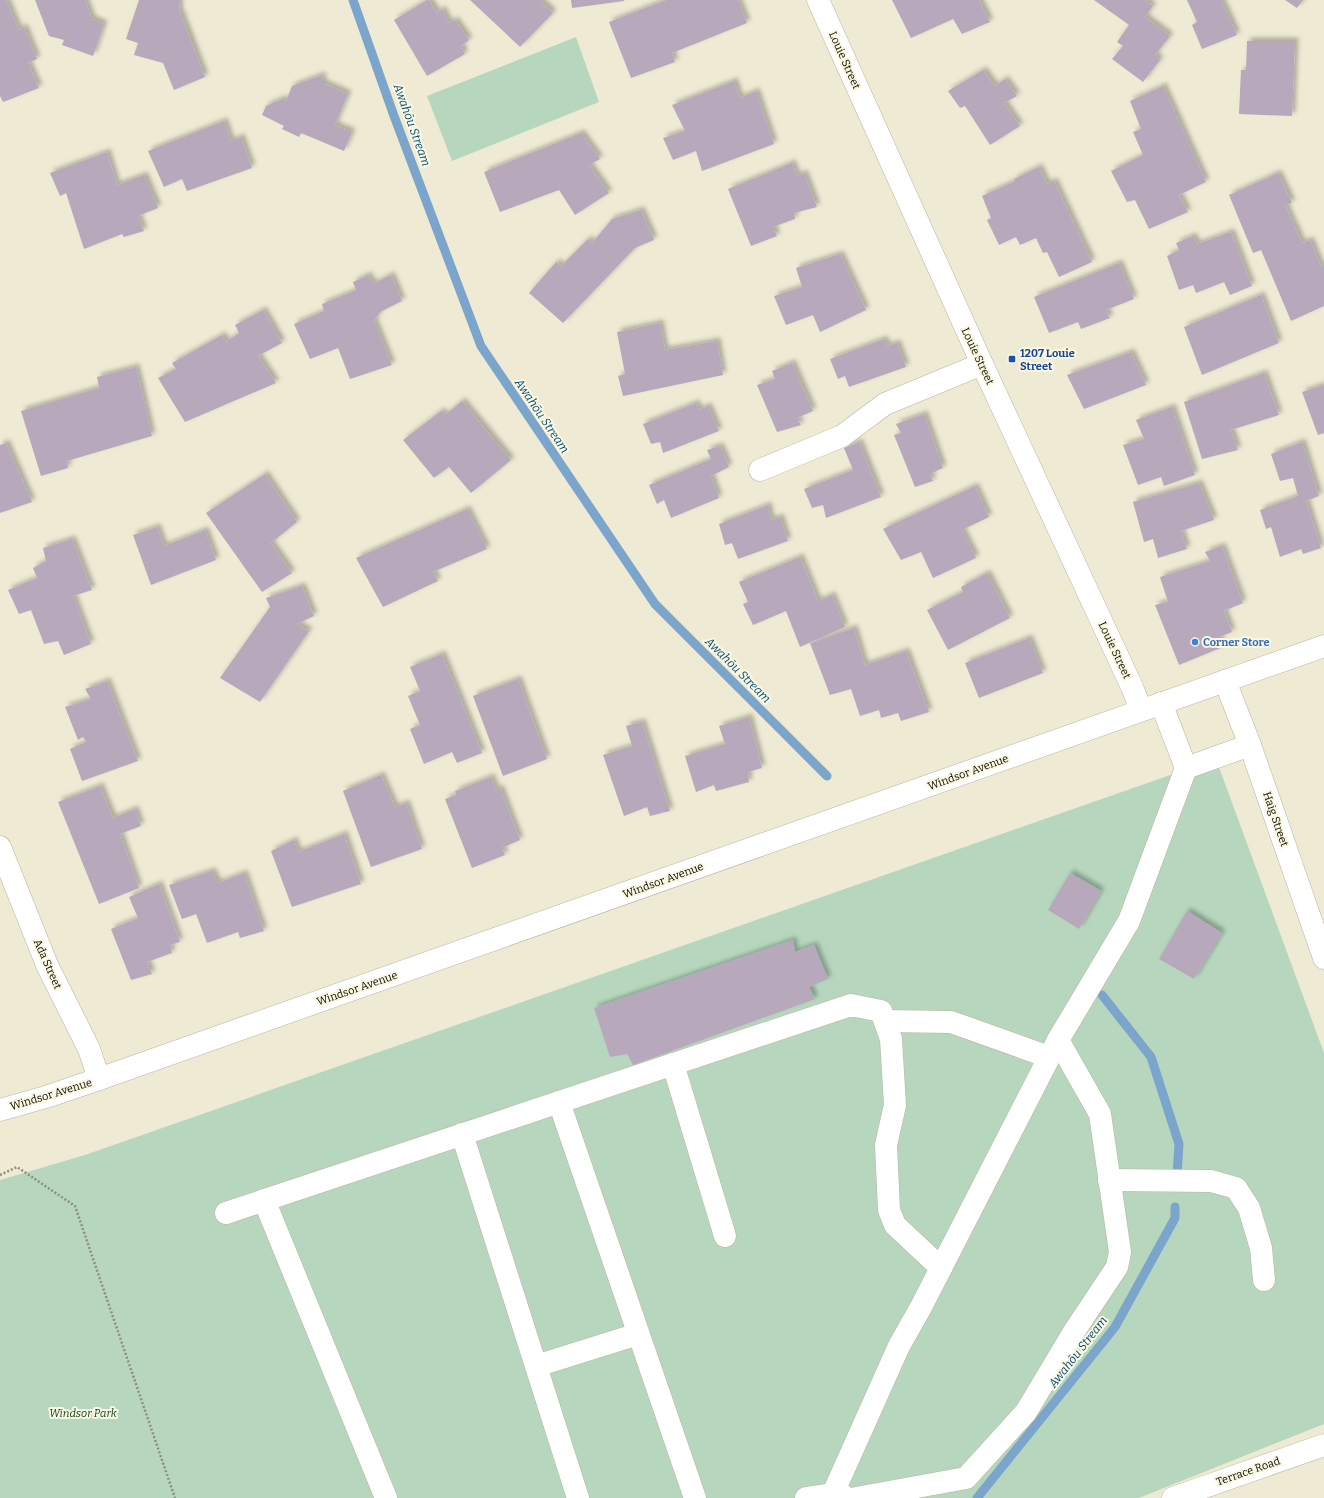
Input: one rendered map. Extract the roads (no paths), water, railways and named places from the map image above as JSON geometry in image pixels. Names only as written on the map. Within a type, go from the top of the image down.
[{"type":"street","name":"Louie Street","points":[[818,0],[982,364],[1132,686],[1141,710]]},
{"type":"street","points":[[760,470],[842,436],[885,404],[982,364]]},
{"type":"street","name":"Windsor Avenue","points":[[0,1110],[46,1097],[99,1079],[1324,646]]},
{"type":"street","name":"Haig Street","points":[[1225,681],[1250,745],[1324,958]]},
{"type":"street","points":[[831,1496],[899,1346],[1054,1049],[1128,921],[1186,768],[1161,703]]},
{"type":"street","points":[[1186,768],[1250,745]]},
{"type":"street","name":"Ada Street","points":[[0,847],[47,965],[89,1049],[99,1079]]},
{"type":"street","points":[[226,1213],[851,1005],[881,1011],[891,1039],[895,1105],[886,1145],[889,1210],[895,1225],[941,1268]]},
{"type":"street","points":[[806,1498],[831,1496],[856,1498],[966,1478],[1026,1412],[1075,1330],[1117,1267],[1120,1252],[1100,1114],[1054,1049],[951,1022],[885,1021]]},
{"type":"street","points":[[673,1064],[725,1236]]},
{"type":"street","points":[[559,1102],[695,1498]]},
{"type":"street","points":[[462,1134],[578,1498]]},
{"type":"street","points":[[1110,1180],[1211,1181],[1236,1188],[1249,1208],[1261,1248],[1264,1280]]},
{"type":"street","points":[[264,1200],[386,1498]]},
{"type":"street","points":[[536,1366],[638,1334]]},
{"type":"street","name":"Terrace Road","points":[[1173,1498],[1324,1445]]},
{"type":"waterway","name":"Awahōu Stream","points":[[353,0],[394,116],[481,346],[655,604],[827,776]]},
{"type":"waterway","name":"Awahōu Stream","points":[[1102,995],[1151,1057],[1179,1144],[1177,1175]]},
{"type":"waterway","name":"Awahōu Stream","points":[[977,1498],[1115,1327],[1175,1218],[1175,1207]]},
{"type":"place","name":"1207 Louie Street","points":[[1012,359]]},
{"type":"place","name":"Corner Store","points":[[1195,642]]},
{"type":"park label","name":"Windsor Park","points":[[83,1413]]}]
